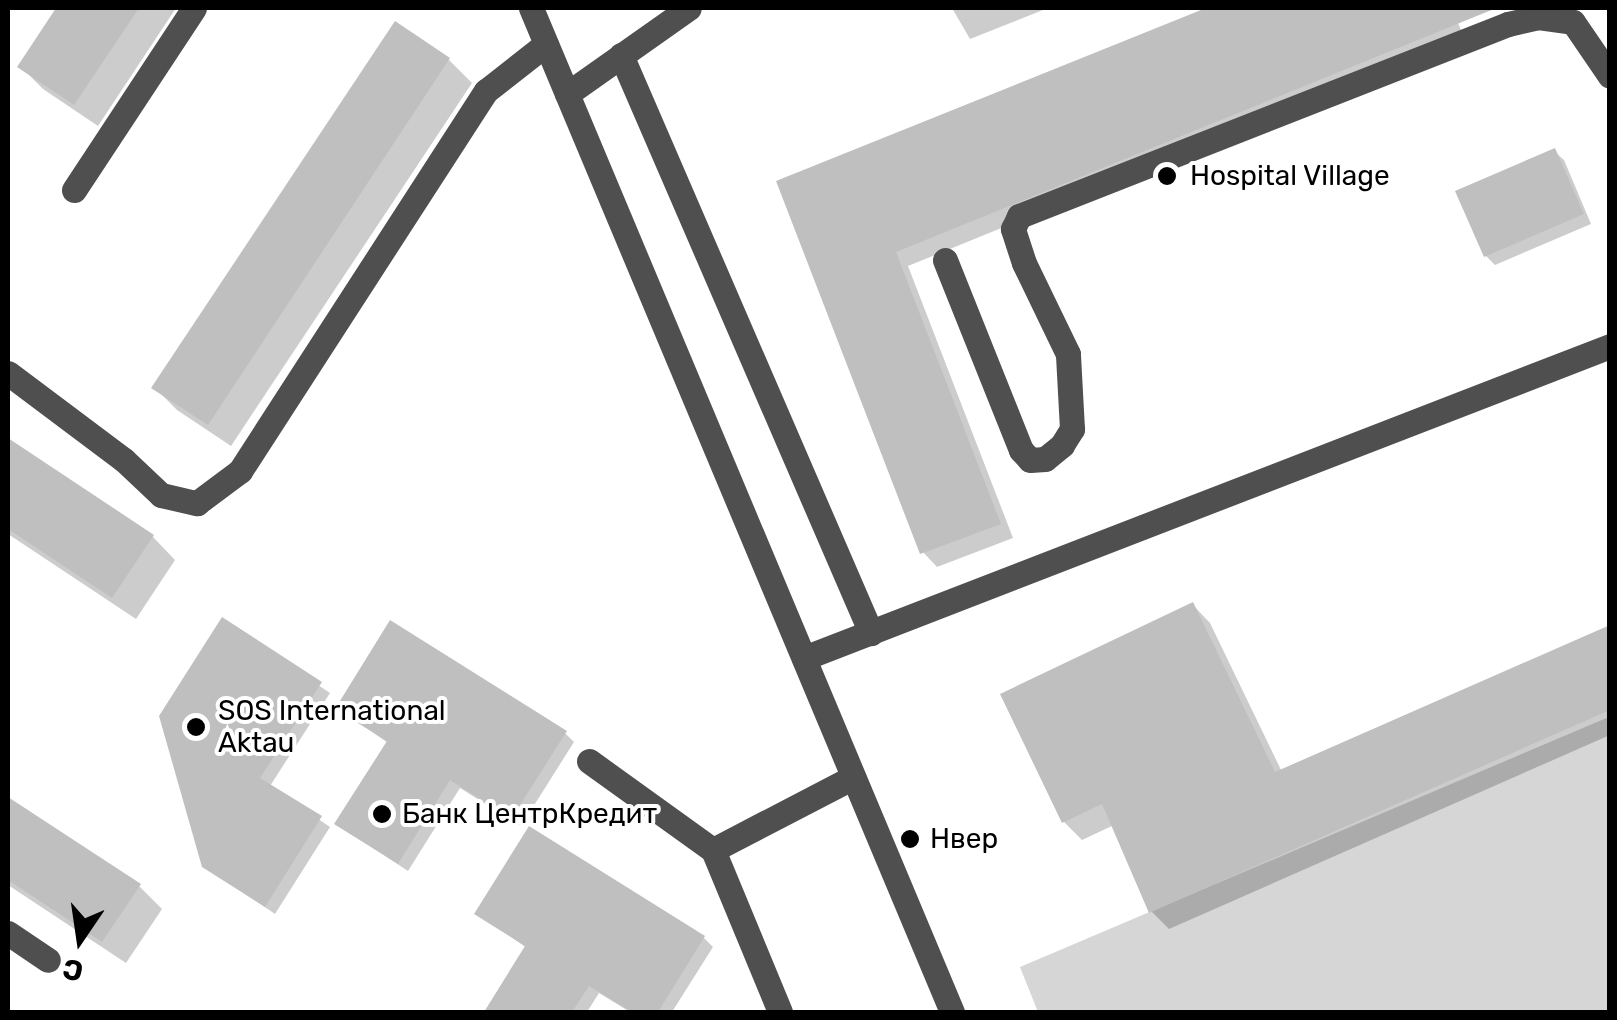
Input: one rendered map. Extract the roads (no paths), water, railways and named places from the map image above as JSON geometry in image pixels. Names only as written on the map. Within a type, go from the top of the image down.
[{"type":"street","points":[[74,190],[194,8]]},
{"type":"street","points":[[531,8],[952,1012]]},
{"type":"street","points":[[567,94],[680,9]]},
{"type":"street","points":[[945,260],[1021,450],[1030,460],[1044,458],[1062,444],[1072,429],[1068,354],[1024,263],[1013,229],[1019,216],[1508,24],[1538,17],[1573,22],[1610,76]]},
{"type":"street","points":[[8,373],[124,460],[160,495],[197,503],[240,472],[486,92],[546,44]]},
{"type":"street","points":[[621,55],[871,633]]},
{"type":"street","points":[[804,658],[1610,346]]},
{"type":"street","points":[[589,761],[713,850],[780,1012]]},
{"type":"street","points":[[713,850],[764,819],[853,776]]},
{"type":"street","points":[[8,932],[48,960]]},
{"type":"place","name":"Hospital Village","points":[[1167,176]]},
{"type":"place","name":"SOS International Aktau","points":[[196,727]]},
{"type":"place","name":"Банк ЦентрКредит","points":[[382,814]]},
{"type":"place","name":"Нвер","points":[[910,839]]}]
